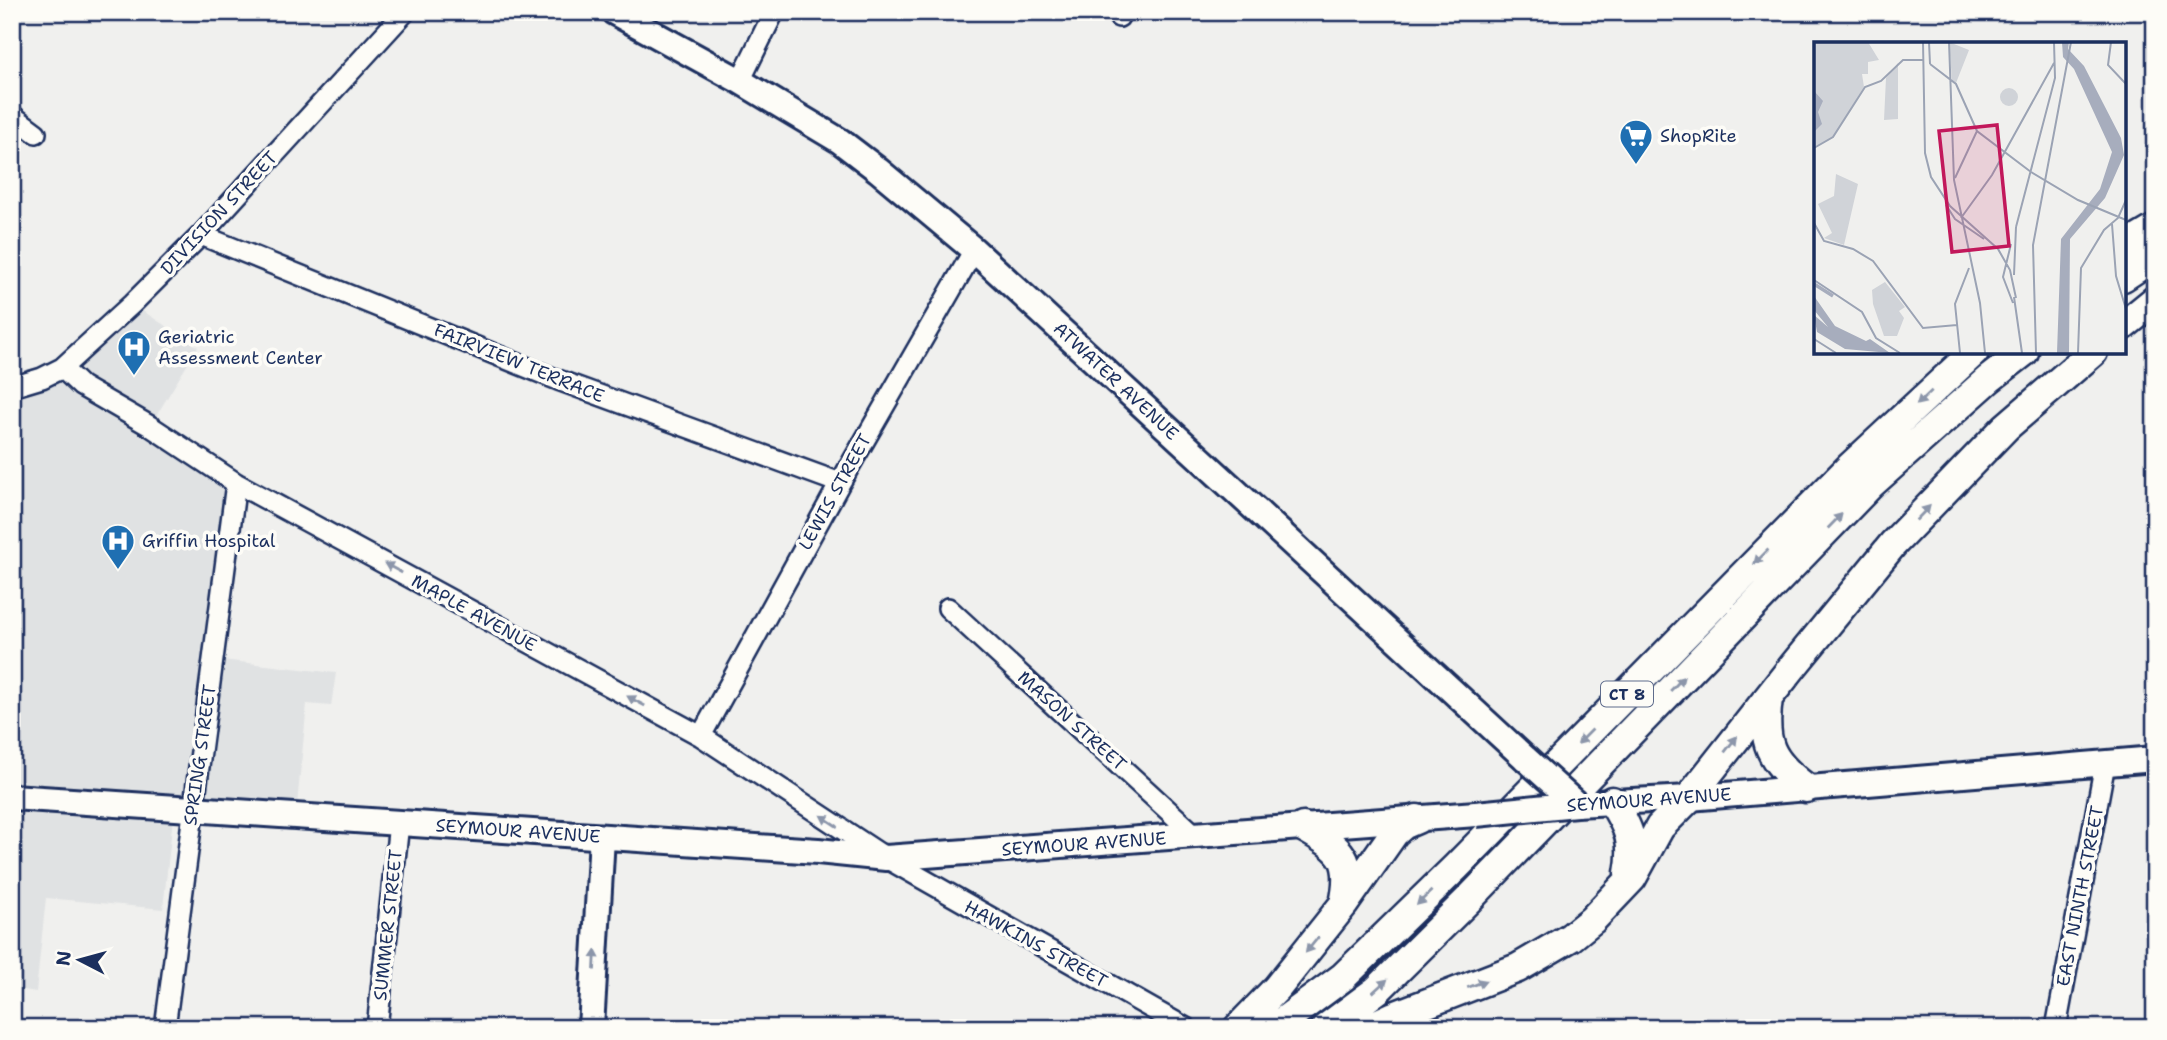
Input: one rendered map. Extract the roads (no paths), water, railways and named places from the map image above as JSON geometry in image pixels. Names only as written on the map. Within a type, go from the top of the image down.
[{"type":"highway","points":[[2125,247],[2155,229]]},
{"type":"highway","points":[[2125,276],[2155,257]]},
{"type":"highway","points":[[2125,324],[2155,300]]},
{"type":"highway","name":"CT 8","points":[[1274,1028],[1353,968],[1850,467],[1972,354]]},
{"type":"highway","name":"CT 8","points":[[1326,1028],[1377,990],[1468,901],[1871,484],[1989,379],[2021,354]]},
{"type":"highway","points":[[1368,1028],[1518,968],[1571,937],[1592,920],[1632,877],[1660,827],[1689,798],[1893,544],[2006,427],[2091,354]]},
{"type":"highway","points":[[1768,698],[1765,723],[1768,744],[1786,773],[1806,788]]},
{"type":"highway","points":[[1593,803],[1624,821],[1632,841],[1631,863],[1622,889]]},
{"type":"highway","points":[[1238,1028],[1278,988],[1344,904],[1394,833],[1417,818]]},
{"type":"highway","points":[[1303,827],[1333,846],[1347,865],[1349,884],[1344,904]]},
{"type":"main road","name":"ATWATER AVENUE","points":[[614,12],[740,81],[840,142],[878,170],[974,250],[1525,759],[1593,803]]},
{"type":"main road","name":"SEYMOUR AVENUE","points":[[12,797],[818,851],[886,859],[1593,803],[1689,798],[2155,759]]},
{"type":"main road","points":[[591,1028],[602,837]]},
{"type":"street","name":"DIVISION STREET","points":[[12,387],[42,378],[62,368],[132,304],[201,235],[405,12]]},
{"type":"street","points":[[740,81],[774,12]]},
{"type":"street","points":[[12,114],[36,133]]},
{"type":"street","name":"FAIRVIEW TERRACE","points":[[201,235],[558,380],[839,483]]},
{"type":"street","name":"LEWIS STREET","points":[[701,736],[839,483],[974,250]]},
{"type":"street","name":"MAPLE AVENUE","points":[[62,368],[81,386],[150,426],[236,483],[701,736],[886,859]]},
{"type":"street","name":"SPRING STREET","points":[[165,1028],[236,483]]},
{"type":"street","name":"MASON STREET","points":[[947,608],[1196,836]]},
{"type":"street","name":"EAST NINTH STREET","points":[[2056,1028],[2105,763]]},
{"type":"street","name":"SUMMER STREET","points":[[377,1028],[398,822]]},
{"type":"street","name":"HAWKINS STREET","points":[[886,859],[1182,1025]]},
{"type":"place","name":"ShopRite","points":[[1636,166]]},
{"type":"place","name":"Geriatric Assessment Center","points":[[134,377]]},
{"type":"place","name":"Griffin Hospital","points":[[118,571]]}]
